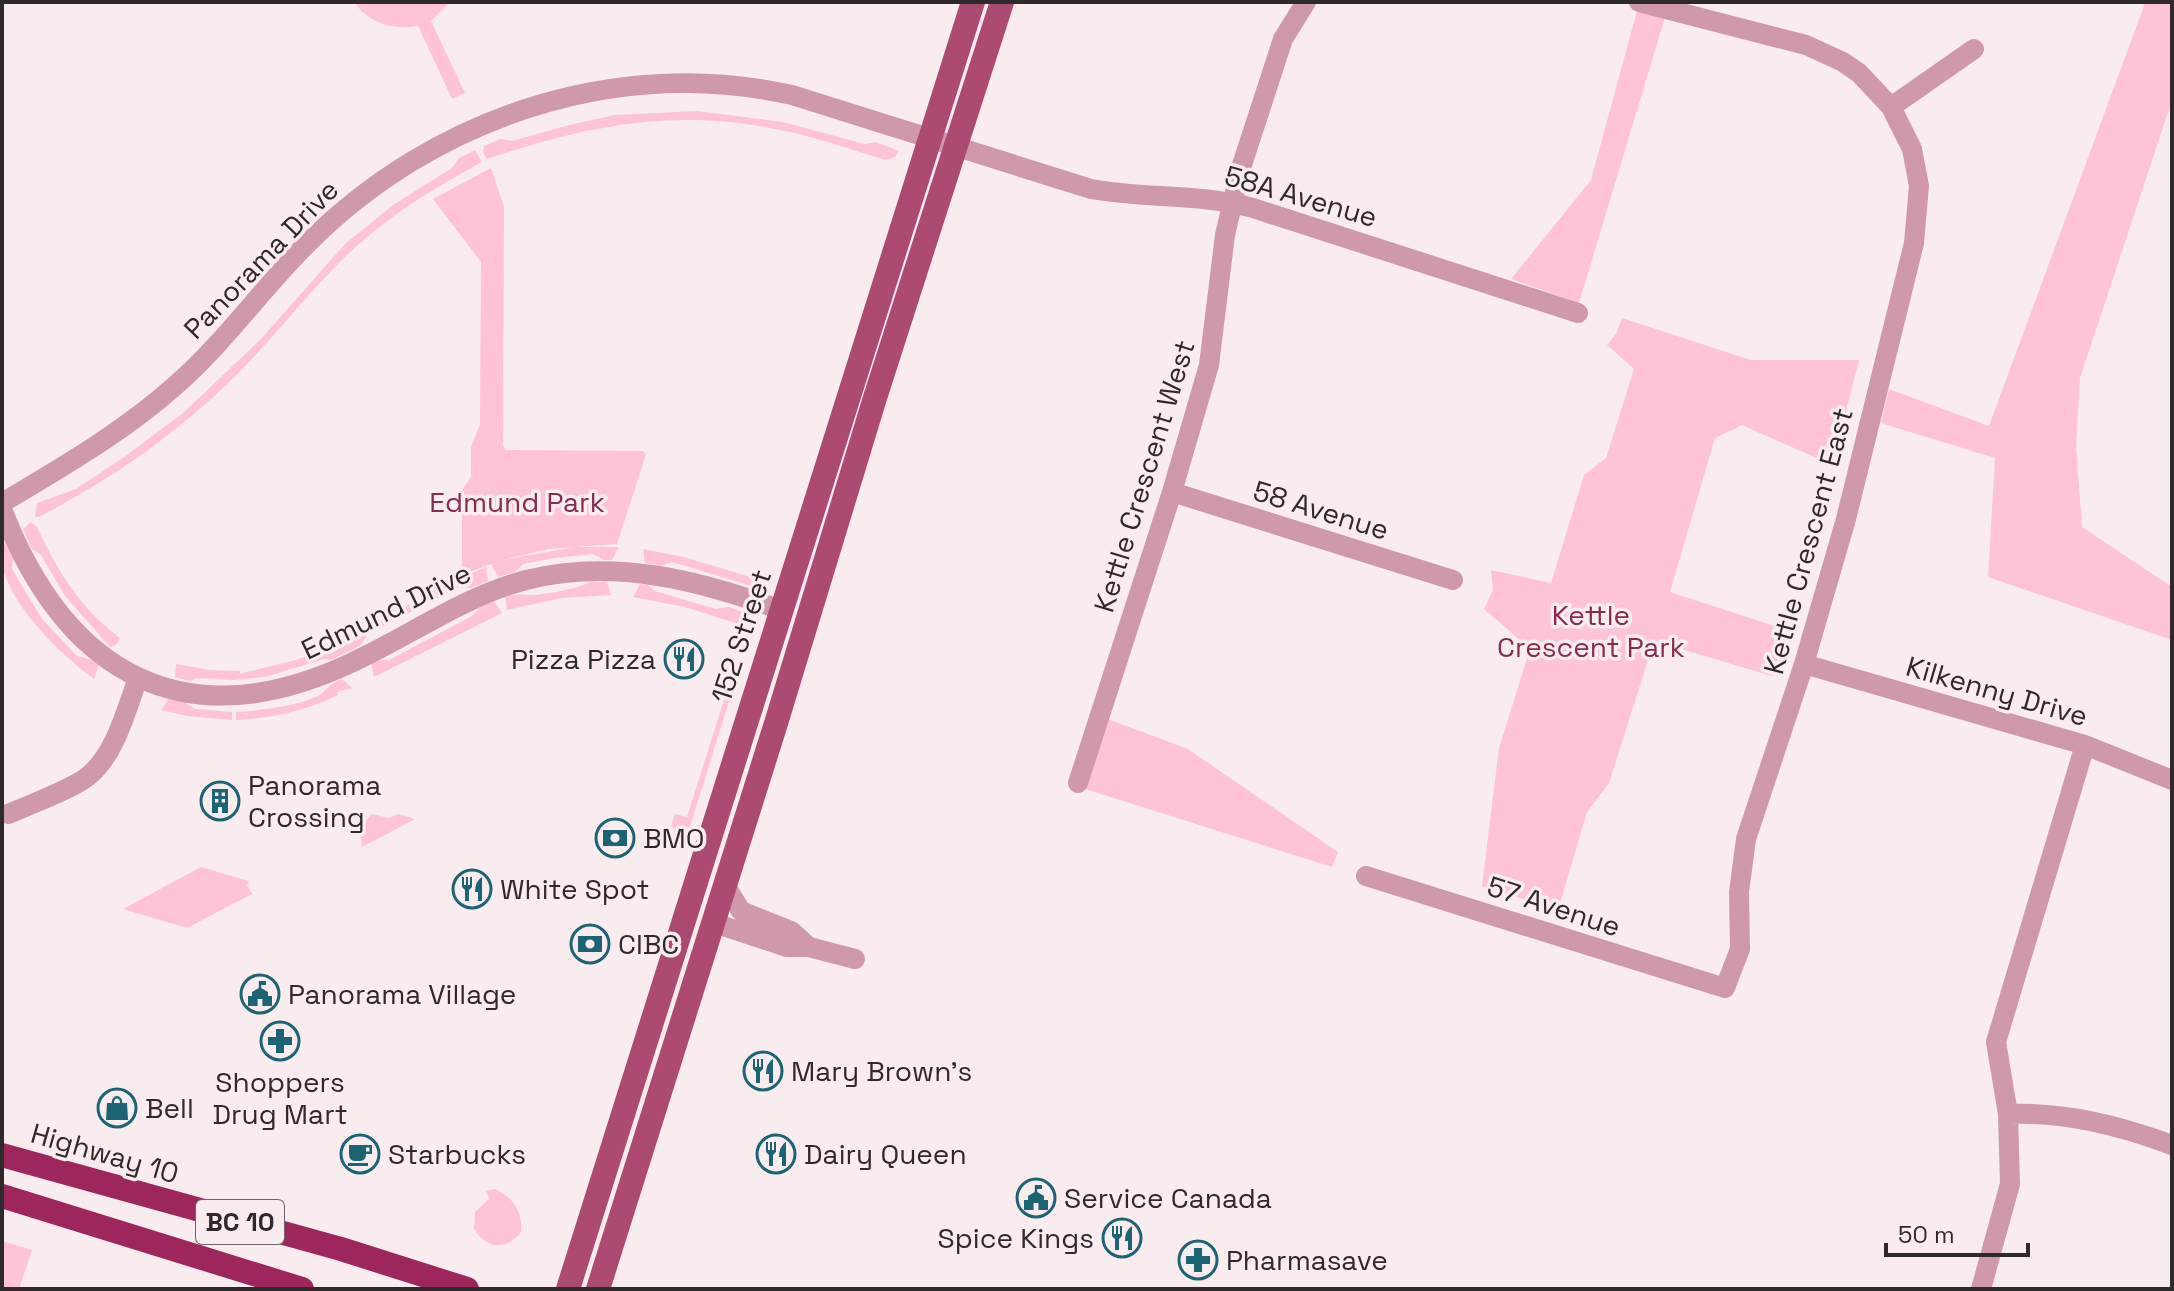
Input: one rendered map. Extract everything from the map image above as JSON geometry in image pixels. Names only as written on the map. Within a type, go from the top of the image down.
[{"type":"highway","name":"Highway 10","points":[[2,1155],[341,1249],[467,1289]]},
{"type":"highway","name":"BC 10","points":[[2,1196],[302,1289]]},
{"type":"main road","name":"152 Street","points":[[568,1289],[973,2]]},
{"type":"main road","name":"152 Street","points":[[598,1289],[794,667],[874,401],[1002,2]]},
{"type":"main road","points":[[781,610],[791,618],[794,667]]},
{"type":"main road","points":[[710,837],[717,860],[706,906],[714,923]]},
{"type":"main road","points":[[687,907],[696,920],[697,929],[689,956],[692,993]]},
{"type":"street","name":"Kettle Crescent West","points":[[1078,783],[1172,492],[1214,347],[1221,263],[1231,201],[1274,61],[1283,39],[1306,2]]},
{"type":"street","name":"Kettle Crescent East","points":[[1639,2],[1822,51],[1859,73],[1891,107],[1908,139],[1917,169],[1917,224],[1846,519],[1804,664],[1746,839],[1739,892],[1740,949],[1725,988]]},
{"type":"street","points":[[1891,107],[1974,49]]},
{"type":"street","name":"Panorama Drive","points":[[2,506],[112,434],[176,385],[216,348],[306,244],[351,203],[410,160],[471,128],[565,97],[641,85],[706,83],[753,87],[792,95],[957,147]]},
{"type":"street","name":"58A Avenue","points":[[957,147],[1091,189],[1231,201],[1578,313]]},
{"type":"street","name":"58 Avenue","points":[[1172,492],[1453,580]]},
{"type":"street","name":"Edmund Drive","points":[[2,506],[35,577],[64,622],[86,643],[138,678],[206,695],[265,693],[313,679],[353,663],[470,599],[527,580],[579,571],[670,576],[781,610]]},
{"type":"street","name":"Kilkenny Drive","points":[[1804,664],[2085,745],[2172,780]]},
{"type":"street","points":[[8,814],[85,779],[97,767],[110,747],[138,678]]},
{"type":"street","points":[[1981,1289],[2010,1184],[2008,1114],[1996,1042],[2085,745]]},
{"type":"street","name":"57 Avenue","points":[[1366,876],[1725,988]]},
{"type":"street","points":[[725,885],[741,911],[791,931],[809,947]]},
{"type":"street","points":[[714,923],[787,947],[809,947],[855,959]]},
{"type":"street","points":[[2008,1114],[2069,1115],[2135,1131],[2172,1145]]},
{"type":"green space","points":[[354,2],[450,2],[431,21],[465,93],[452,99],[418,26],[382,24],[367,16]]},
{"type":"green space","points":[[2143,2],[2172,2],[2172,100],[2080,378],[2076,446],[2082,527],[2172,587],[2172,640],[1988,577],[1995,458],[1881,423],[1889,389],[1989,426]]},
{"type":"green space","points":[[1638,7],[1666,14],[1579,303],[1511,279],[1591,180]]},
{"type":"green space","points":[[697,111],[783,122],[865,144],[876,142],[899,151],[895,157],[885,160],[793,133],[742,123],[668,120],[595,129],[487,159],[483,152],[484,146],[501,139],[512,141],[615,115]]},
{"type":"green space","points":[[475,150],[482,162],[409,206],[358,244],[239,373],[202,407],[112,475],[64,504],[35,517],[37,503],[76,489],[183,413],[260,340],[345,244],[393,205]]},
{"type":"green space","name":"Edmund Park","points":[[491,168],[504,207],[503,446],[506,450],[643,451],[646,454],[617,544],[576,547],[619,547],[612,560],[604,560],[593,554],[555,558],[523,564],[515,572],[498,577],[491,564],[462,575],[462,490],[471,477],[471,447],[480,424],[481,262],[433,199]],"holes":[[[576,547],[502,560],[549,549]]]},
{"type":"green space","name":"Kettle Crescent Park","points":[[1622,318],[1751,360],[1859,360],[1832,465],[1742,425],[1715,438],[1670,592],[1787,630],[1772,676],[1654,641],[1609,783],[1587,812],[1558,910],[1482,886],[1499,748],[1530,649],[1484,609],[1493,590],[1491,570],[1551,583],[1584,475],[1606,458],[1634,369],[1607,345],[1616,334]]},
{"type":"green space","points":[[31,522],[37,527],[71,588],[93,614],[120,638],[116,645],[110,647],[65,596],[41,555],[32,549],[23,529]]},
{"type":"green space","points":[[2,538],[13,558],[12,569],[42,619],[77,656],[99,665],[94,679],[40,630],[17,600],[2,565]]},
{"type":"green space","points":[[643,549],[684,557],[757,579],[752,586],[672,562],[662,566],[645,563]]},
{"type":"green space","points":[[486,567],[488,581],[471,588],[459,587],[368,634],[361,645],[331,660],[324,659],[265,677],[232,680],[197,678],[190,681],[175,677],[176,664],[240,671],[240,674],[306,656]]},
{"type":"green space","points":[[590,582],[607,582],[611,595],[562,598],[507,610],[505,597],[537,595]]},
{"type":"green space","points":[[640,584],[716,609],[728,607],[743,612],[741,625],[685,607],[633,597]]},
{"type":"green space","points":[[494,601],[502,613],[374,677],[371,663],[389,660]]},
{"type":"green space","points":[[342,679],[352,688],[337,692],[338,695],[314,705],[276,715],[236,720],[236,712],[306,701]]},
{"type":"green space","points":[[729,684],[734,685],[683,849],[670,845],[675,814],[687,817]]},
{"type":"green space","points":[[169,698],[185,702],[195,709],[232,712],[232,720],[161,710]]},
{"type":"green space","points":[[1105,718],[1188,749],[1338,852],[1332,867],[1082,788]]},
{"type":"green space","points":[[372,814],[389,818],[399,814],[415,819],[362,847],[360,827]]},
{"type":"green space","points":[[201,867],[249,881],[247,885],[252,894],[187,928],[123,909]]},
{"type":"green space","points":[[495,1189],[512,1201],[520,1218],[521,1232],[503,1245],[484,1241],[474,1229],[475,1212],[489,1199],[486,1191]]},
{"type":"green space","points":[[2,1241],[32,1250],[19,1289],[2,1289]]},
{"type":"place","name":"Pizza Pizza","points":[[684,659]]},
{"type":"place","name":"Panorama Crossing","points":[[220,801]]},
{"type":"place","name":"BMO","points":[[615,838]]},
{"type":"place","name":"White Spot","points":[[472,889]]},
{"type":"place","name":"CIBC","points":[[590,944]]},
{"type":"place","name":"Panorama Village","points":[[260,994]]},
{"type":"place","name":"Shoppers Drug Mart","points":[[280,1041]]},
{"type":"place","name":"Mary Brown's","points":[[763,1071]]},
{"type":"place","name":"Bell","points":[[117,1108]]},
{"type":"place","name":"Starbucks","points":[[360,1154]]},
{"type":"place","name":"Dairy Queen","points":[[776,1154]]},
{"type":"place","name":"Service Canada","points":[[1036,1198]]},
{"type":"place","name":"Spice Kings","points":[[1122,1238]]},
{"type":"place","name":"Pharmasave","points":[[1198,1260]]}]
